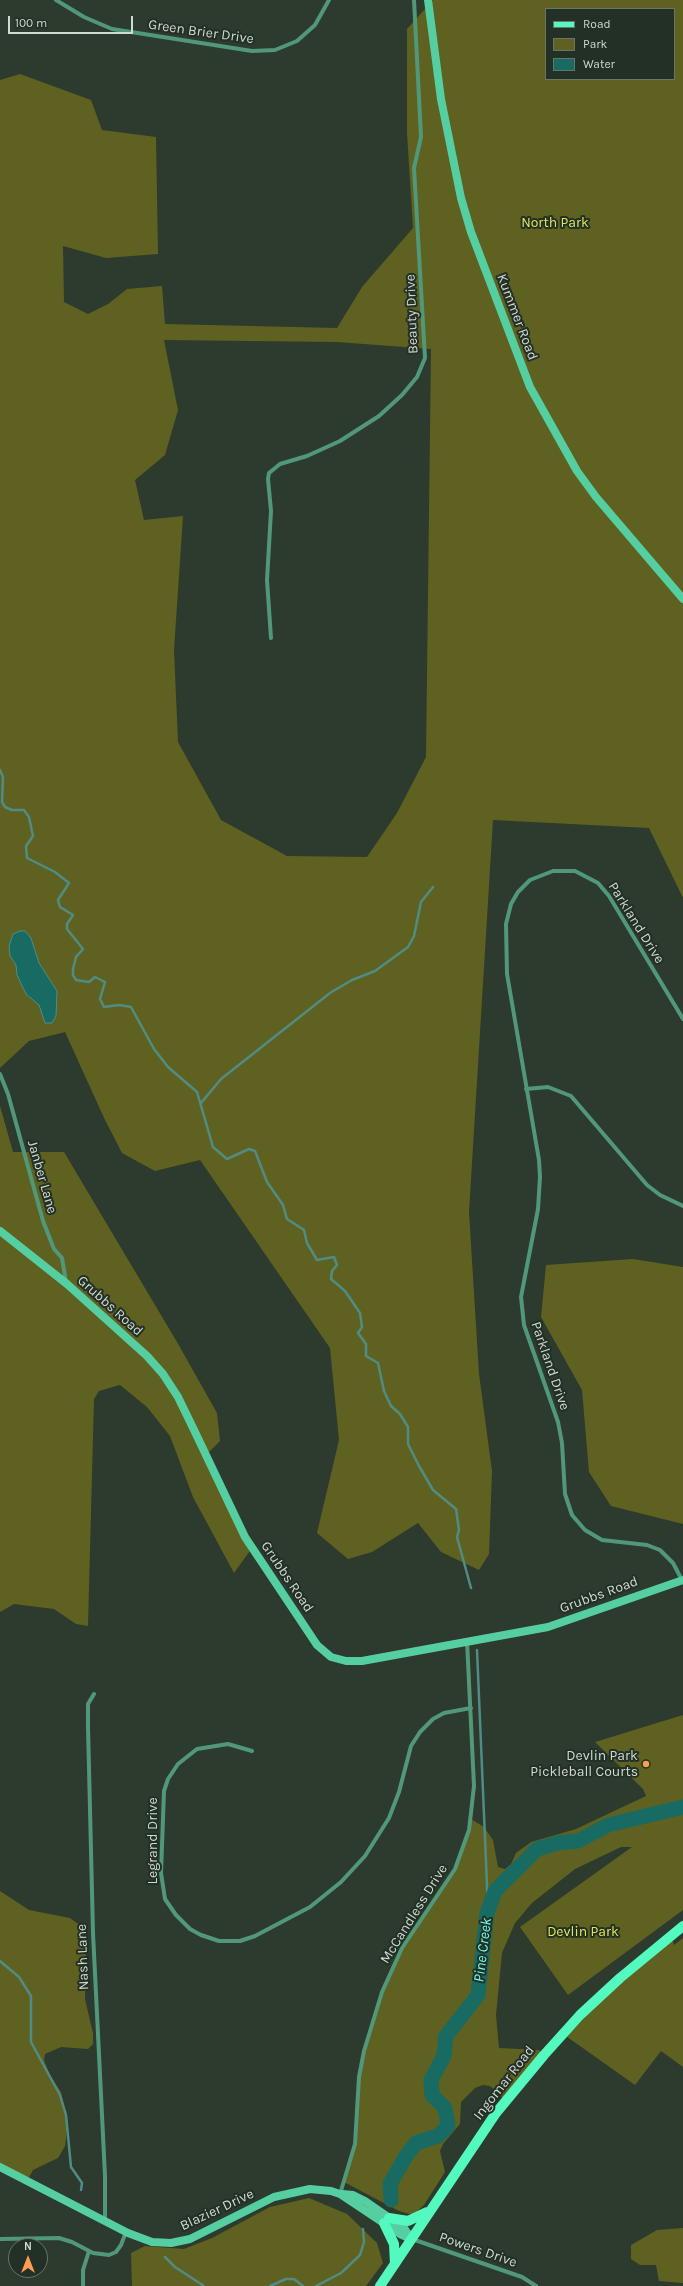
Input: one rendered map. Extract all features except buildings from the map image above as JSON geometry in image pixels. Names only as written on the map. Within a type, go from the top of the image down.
[{"type":"main road","name":"Ingomar Road","points":[[380,2286],[496,2113],[547,2052],[580,2015],[620,1978],[683,1926]]},
{"type":"main road","points":[[395,2264],[394,2244],[387,2220],[408,2221],[430,2210]]},
{"type":"street","name":"Green Brier Drive","points":[[56,0],[84,17],[112,29],[252,51],[275,50],[297,40],[315,25],[329,0]]},
{"type":"street","name":"Beauty Drive","points":[[271,638],[267,580],[270,524],[269,473],[280,464],[307,456],[340,441],[379,416],[402,395],[417,376],[425,358],[414,168],[421,137],[414,0]]},
{"type":"street","name":"Kummer Road","points":[[428,0],[441,99],[461,198],[474,240],[530,387],[560,442],[581,476],[683,599]]},
{"type":"street","name":"Parkland Drive","points":[[682,1580],[669,1558],[654,1548],[640,1544],[609,1542],[593,1535],[578,1523],[566,1501],[562,1442],[558,1422],[526,1334],[521,1310],[522,1289],[538,1209],[540,1189],[539,1160],[508,987],[505,928],[508,911],[514,898],[525,884],[541,875],[559,870],[575,871],[593,880],[603,888],[683,1019]]},
{"type":"street","name":"Janber Lane","points":[[0,1074],[8,1094],[43,1221],[54,1249],[62,1258],[67,1284]]},
{"type":"street","points":[[526,1089],[548,1087],[570,1096],[647,1185],[660,1196],[683,1206]]},
{"type":"street","name":"Grubbs Road","points":[[0,1231],[67,1284],[147,1356],[163,1374],[181,1403],[245,1537],[322,1652],[336,1659],[362,1661],[557,1624],[682,1580]]},
{"type":"street","name":"McCandless Drive","points":[[340,2194],[355,2144],[359,2077],[364,2051],[387,1980],[402,1948],[447,1883],[461,1854],[467,1837],[474,1786],[467,1640]]},
{"type":"street","name":"Nash Lane","points":[[94,1694],[88,1704],[88,1727],[93,1934],[105,2176],[105,2221]]},
{"type":"street","name":"Legrand Drive","points":[[252,1751],[236,1745],[221,1744],[197,1749],[178,1764],[168,1779],[164,1791],[161,1873],[165,1899],[176,1915],[190,1929],[201,1935],[219,1941],[240,1941],[264,1932],[310,1907],[341,1882],[365,1856],[389,1818],[399,1792],[411,1746],[420,1732],[433,1719],[444,1712],[470,1708]]},
{"type":"street","name":"Blazier Drive","points":[[0,2167],[126,2232],[152,2242],[181,2242],[207,2232],[285,2194],[310,2189],[353,2195],[387,2220],[404,2228],[411,2239]]},
{"type":"street","points":[[0,2239],[59,2238],[72,2242],[100,2256],[109,2256],[121,2245],[126,2232]]},
{"type":"street","name":"Powers Drive","points":[[411,2239],[522,2277],[536,2286]]},
{"type":"street","points":[[83,2286],[83,2270],[89,2251]]},
{"type":"green space","name":"North Park","points":[[433,0],[683,0],[683,898],[649,828],[493,820],[469,1212],[479,1374],[492,1471],[489,1554],[479,1570],[441,1552],[418,1523],[372,1552],[348,1559],[317,1533],[339,1440],[330,1348],[200,1160],[155,1171],[122,1153],[105,1120],[65,1032],[29,1041],[0,1068],[0,80],[20,74],[91,100],[102,130],[156,137],[158,254],[106,258],[63,246],[64,302],[88,314],[108,304],[127,289],[162,286],[165,324],[337,328],[362,287],[413,228],[407,133],[407,29]],"holes":[[[164,340],[337,342],[431,349],[426,757],[397,813],[367,857],[287,856],[221,820],[178,742],[174,650],[183,516],[144,520],[135,480],[165,455],[178,410]]]},
{"type":"green space","points":[[0,1106],[13,1152],[64,1152],[177,1342],[217,1413],[220,1441],[206,1455],[252,1548],[234,1573],[193,1497],[170,1436],[147,1407],[120,1385],[99,1391],[94,1399],[88,1626],[76,1624],[54,1609],[14,1604],[0,1612]]},
{"type":"green space","points":[[633,1259],[683,1267],[683,1524],[611,1506],[589,1472],[582,1390],[541,1317],[546,1265]]},
{"type":"green space","name":"Devlin Park","points":[[683,1715],[683,1910],[568,1995],[520,1927],[632,1847],[621,1847],[575,1869],[532,1903],[515,1923],[502,1953],[496,2015],[499,2048],[539,2050],[544,2055],[506,2101],[490,2086],[483,2085],[475,2088],[461,2102],[460,2124],[443,2144],[440,2151],[445,2172],[424,2205],[413,2215],[399,2211],[344,2182],[353,2154],[359,2077],[364,2051],[382,1992],[396,1959],[455,1869],[471,1819],[484,1827],[493,1840],[498,1867],[505,1869],[511,1864],[516,1853],[531,1842],[576,1829],[646,1796],[643,1789],[595,1742]]},
{"type":"green space","points":[[0,1891],[29,1910],[70,1918],[81,1926],[86,1936],[85,1999],[93,2033],[93,2044],[88,2049],[61,2047],[45,2054],[44,2060],[50,2076],[61,2092],[68,2124],[65,2146],[58,2158],[33,2170],[27,2181],[0,2167]]},
{"type":"green space","points":[[671,1936],[674,1945],[683,1938],[683,2067],[661,2051],[635,2085],[563,2034]]},
{"type":"green space","points":[[309,2198],[347,2214],[377,2243],[383,2263],[366,2286],[132,2286],[131,2253],[145,2246],[184,2249],[212,2238],[270,2207]]},
{"type":"green space","points":[[683,2228],[683,2283],[659,2281],[656,2265],[640,2265],[631,2259],[631,2245],[657,2230]]},
{"type":"water","points":[[20,931],[25,931],[31,938],[39,963],[57,991],[56,1016],[52,1023],[45,1023],[39,1005],[26,994],[17,975],[16,965],[10,956],[9,946],[13,934]]},
{"type":"waterway","points":[[0,770],[3,777],[2,802],[5,807],[12,810],[24,810],[29,817],[33,836],[26,846],[27,858],[55,872],[69,883],[58,900],[60,907],[73,915],[67,924],[67,929],[83,949],[76,957],[73,969],[73,975],[76,980],[89,982],[95,977],[105,982],[100,999],[104,1007],[119,1005],[131,1007],[154,1049],[168,1067],[197,1092],[213,1147],[227,1159],[249,1149],[255,1151],[267,1182],[283,1205],[287,1219],[304,1230],[307,1243],[317,1260],[334,1257],[337,1265],[332,1271],[331,1279],[345,1291],[360,1313],[362,1327],[358,1333],[366,1344],[366,1356],[378,1363],[384,1391],[391,1406],[400,1414],[408,1427],[408,1444],[433,1490],[456,1509],[459,1530],[457,1537],[471,1588]]},
{"type":"waterway","points":[[201,1103],[221,1079],[330,993],[352,980],[375,971],[408,947],[414,936],[421,902],[433,887]]},
{"type":"waterway","points":[[477,1650],[488,1909]]},
{"type":"waterway","name":"Pine Creek","points":[[391,2200],[390,2184],[406,2156],[416,2143],[438,2136],[448,2126],[445,2108],[432,2095],[431,2080],[444,2056],[446,2036],[478,1995],[487,1913],[495,1891],[537,1849],[558,1843],[578,1841],[608,1825],[683,1807]]},
{"type":"waterway","points":[[0,1961],[19,1977],[31,1996],[31,2042],[60,2095],[66,2115],[71,2167],[82,2183],[81,2190]]},
{"type":"waterway","name":"Pine Creek","points":[[316,2286],[341,2273],[360,2255],[364,2242],[363,2229]]},
{"type":"waterway","points":[[165,2257],[175,2267],[204,2286]]},
{"type":"waterway","points":[[270,2286],[286,2279],[294,2279],[303,2286]]},
{"type":"place","name":"Devlin Park Pickleball Courts","points":[[646,1764]]}]
